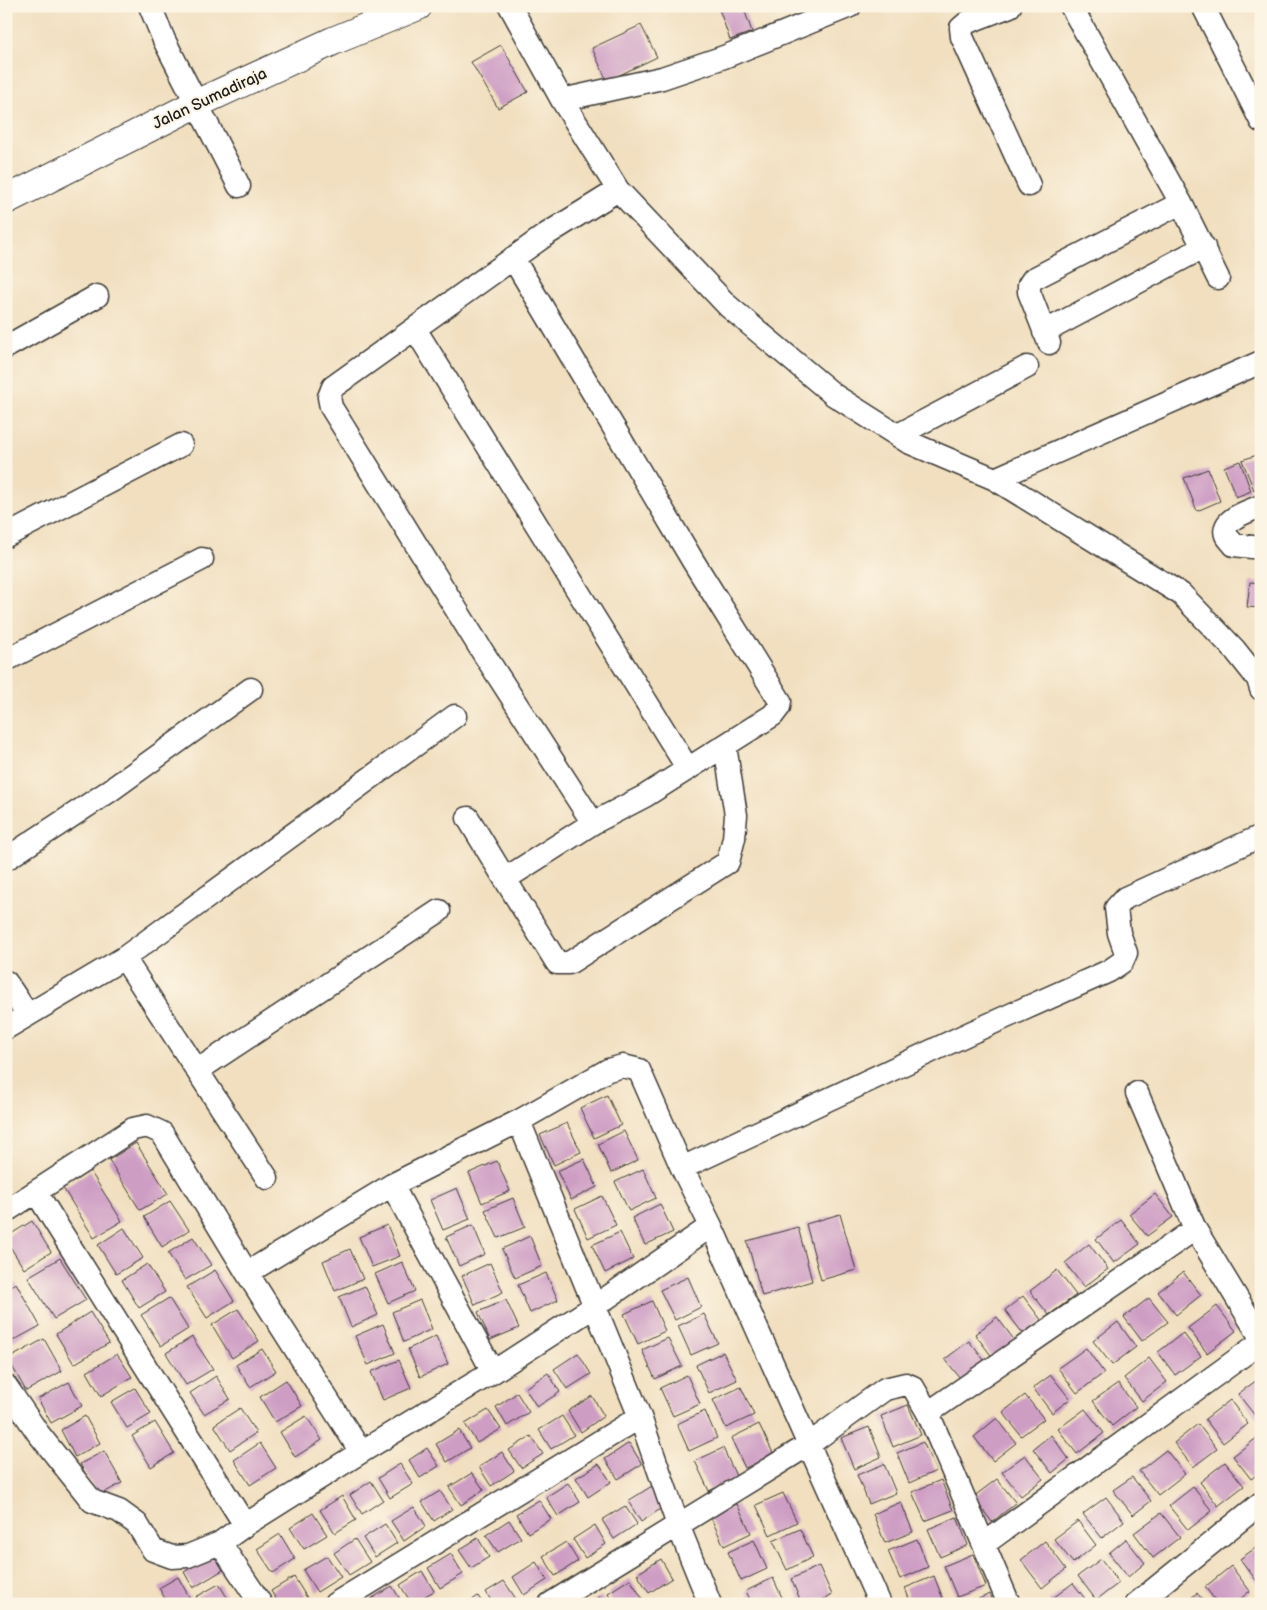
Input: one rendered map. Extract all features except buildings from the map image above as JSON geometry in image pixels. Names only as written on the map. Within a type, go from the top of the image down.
[{"type":"street","points":[[150,6],[164,40],[239,186]]},
{"type":"street","name":"Jalan Sumadiraja","points":[[6,200],[198,103],[333,41],[418,6]]},
{"type":"street","points":[[510,6],[562,100],[618,190],[728,306],[834,395],[908,442],[995,479],[1181,594],[1235,650],[1258,679],[1261,689]]},
{"type":"street","points":[[562,100],[662,78],[724,57],[850,6]]},
{"type":"street","points":[[1010,6],[968,22],[961,28],[962,37],[1029,185]]},
{"type":"street","points":[[1071,6],[1181,203],[1218,278]]},
{"type":"street","points":[[1203,6],[1261,121]]},
{"type":"street","points":[[593,823],[482,651],[331,408],[329,398],[333,387],[547,234],[618,190]]},
{"type":"street","points":[[1181,203],[1033,280],[1029,292],[1047,337],[1204,247]]},
{"type":"street","points":[[505,879],[593,823],[645,796],[688,770],[773,715],[779,707],[780,701],[693,562],[513,258]]},
{"type":"street","points":[[6,347],[97,296]]},
{"type":"street","points":[[415,329],[688,770]]},
{"type":"street","points":[[995,479],[1261,362]]},
{"type":"street","points":[[898,435],[1027,367]]},
{"type":"street","points":[[6,536],[181,445]]},
{"type":"street","points":[[1261,506],[1234,517],[1226,527],[1226,534],[1234,545],[1261,548]]},
{"type":"street","points":[[6,660],[202,559]]},
{"type":"street","points":[[6,859],[108,792],[251,689]]},
{"type":"street","points":[[6,1028],[124,958],[455,716]]},
{"type":"street","points":[[468,818],[557,963],[569,963],[728,862],[734,838],[736,815],[725,746]]},
{"type":"street","points":[[682,1168],[1109,971],[1122,962],[1126,953],[1119,933],[1116,908],[1125,898],[1261,836]]},
{"type":"street","points":[[198,1070],[439,912]]},
{"type":"street","points":[[124,958],[268,1178]]},
{"type":"street","points":[[6,982],[28,1015]]},
{"type":"street","points":[[247,1273],[392,1185],[519,1121],[608,1070],[623,1066],[639,1070],[880,1604]]},
{"type":"street","points":[[1137,1093],[1195,1229],[1261,1338]]},
{"type":"street","points":[[519,1121],[640,1417],[678,1525],[710,1604]]},
{"type":"street","points":[[6,1210],[133,1129],[147,1126],[162,1133],[247,1273],[361,1452]]},
{"type":"street","points":[[392,1185],[493,1372]]},
{"type":"street","points":[[36,1192],[245,1525]]},
{"type":"street","points":[[6,1386],[38,1433],[92,1501],[118,1511],[137,1524],[153,1550],[172,1556],[188,1556],[220,1543],[245,1525],[361,1452],[493,1372],[595,1306],[711,1226]]},
{"type":"street","points":[[928,1413],[1195,1229]]},
{"type":"street","points":[[984,1544],[1261,1342]]},
{"type":"street","points":[[550,1604],[808,1445],[885,1389],[906,1384],[914,1388],[928,1413],[1009,1604]]},
{"type":"street","points":[[336,1604],[640,1417]]},
{"type":"street","points":[[1136,1604],[1261,1503]]},
{"type":"street","points":[[220,1543],[261,1604]]}]
